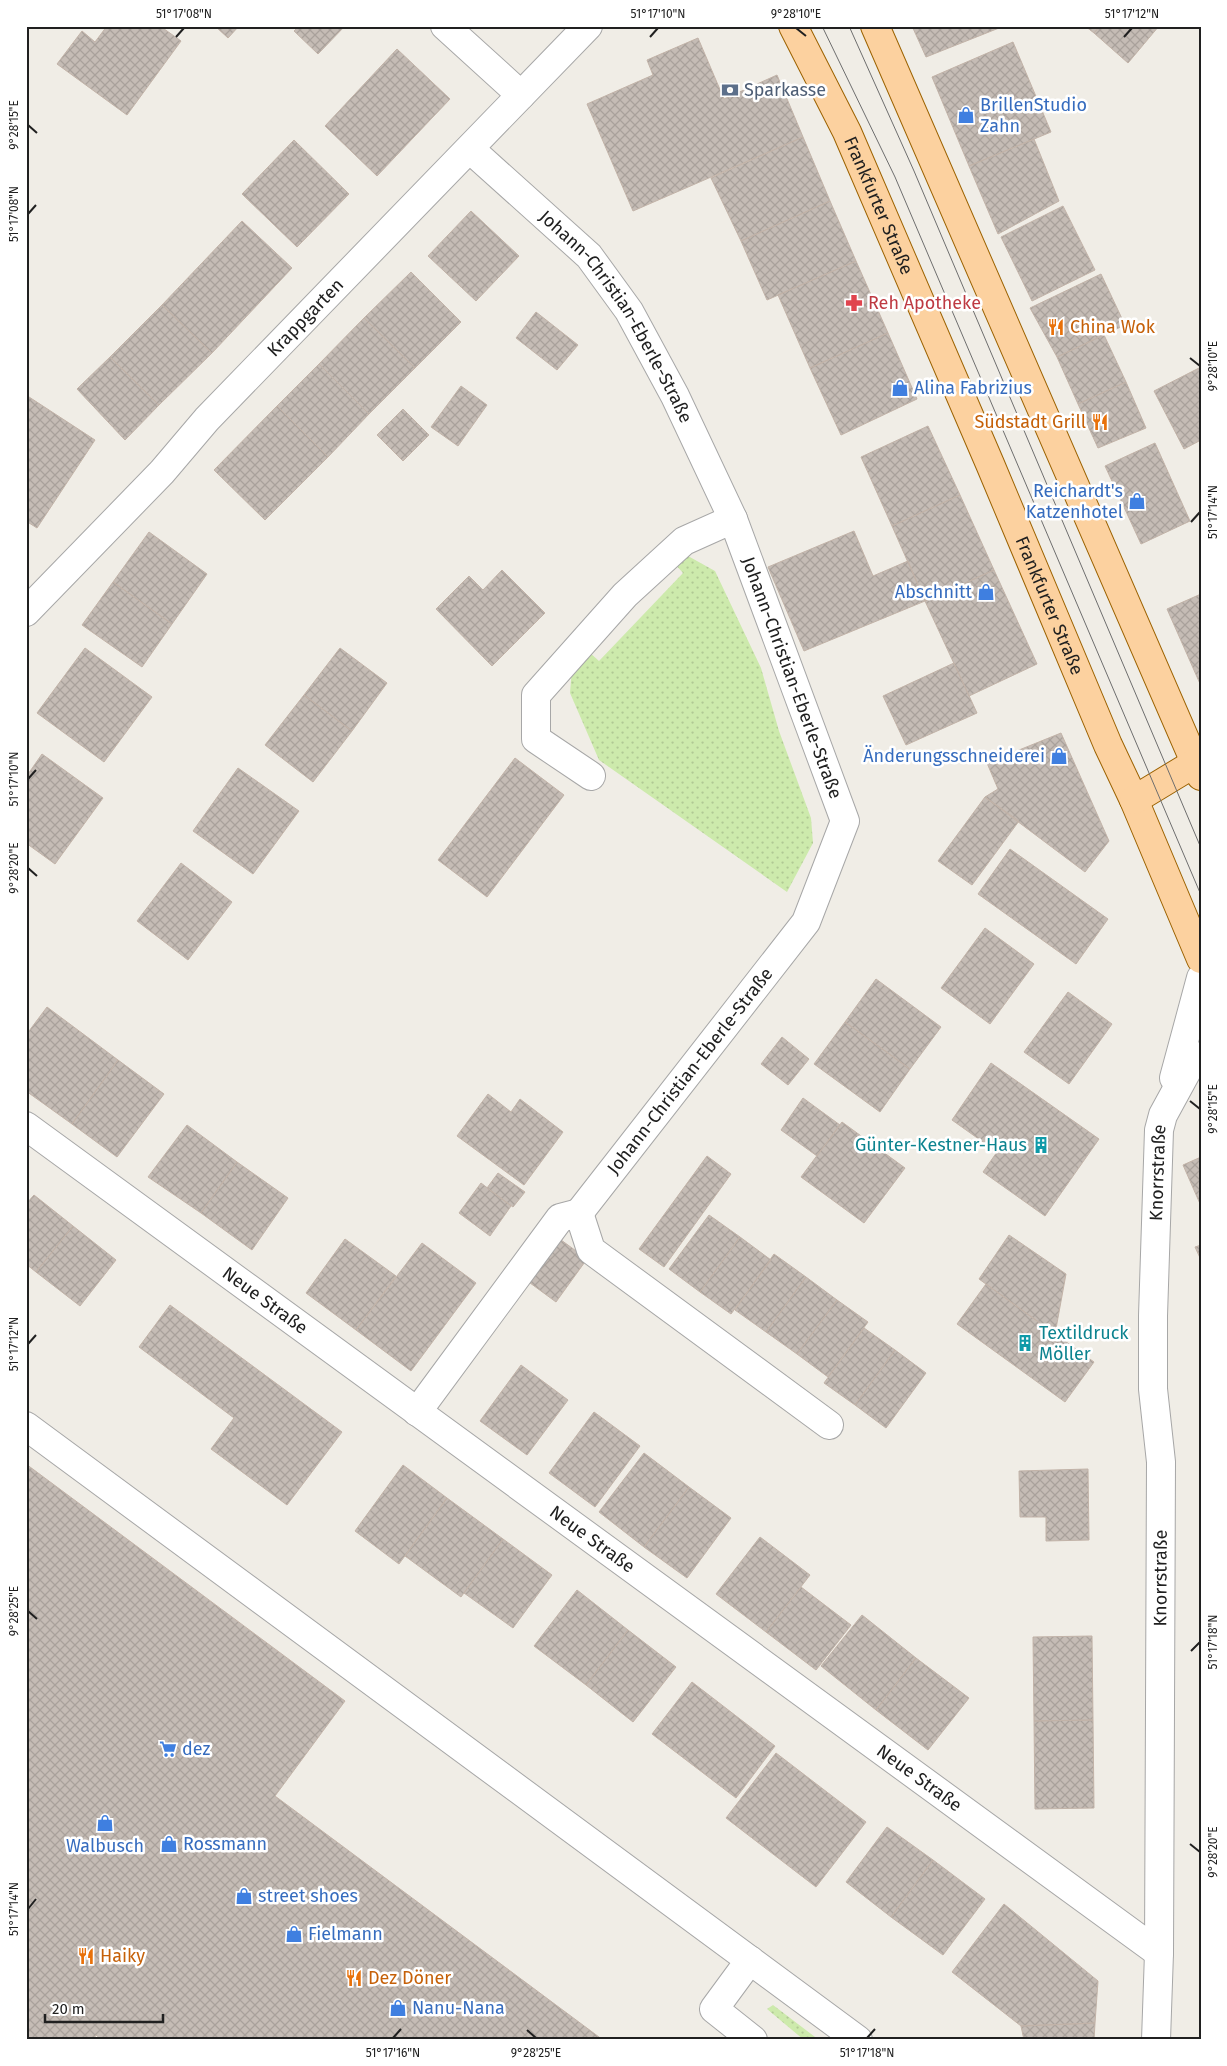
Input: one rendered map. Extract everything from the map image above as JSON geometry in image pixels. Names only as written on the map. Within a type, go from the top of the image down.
[{"type":"main road","name":"Frankfurter Straße","points":[[793,26],[847,132],[1201,959]]},
{"type":"main road","points":[[874,26],[1199,766],[1134,800]]},
{"type":"street","points":[[445,26],[521,95]]},
{"type":"street","name":"Krappgarten","points":[[26,612],[162,472],[207,419],[588,26]]},
{"type":"street","name":"Johann-Christian-Eberle-Straße","points":[[470,149],[589,256],[629,311],[674,396],[733,519],[845,821],[806,922],[579,1213]]},
{"type":"street","points":[[591,776],[536,739],[536,695],[625,595],[684,541],[733,519]]},
{"type":"street","name":"Knorrstraße","points":[[1156,2040],[1159,1953],[1161,1462],[1153,1389],[1153,1325],[1159,1130],[1201,978]]},
{"type":"street","name":"Knorrstraße","points":[[1163,1115],[1193,1060],[1201,1056]]},
{"type":"street","name":"Neue Straße","points":[[26,1126],[1159,1953]]},
{"type":"street","points":[[417,1412],[560,1218],[579,1213],[591,1250],[829,1425]]},
{"type":"street","points":[[26,1426],[858,2040]]},
{"type":"street","points":[[750,1960],[714,2009],[753,2040]]},
{"type":"green space","points":[[688,556],[715,571],[761,668],[779,731],[811,818],[813,843],[787,892],[599,760],[570,693],[572,668],[589,652],[599,661],[683,573],[674,563]]},
{"type":"green space","points":[[773,2005],[819,2040],[804,2040],[767,2009]]},
{"type":"building","points":[[107,26],[160,26],[181,41],[127,115],[57,64],[82,31],[95,42]]},
{"type":"building","points":[[215,26],[239,26],[228,38]]},
{"type":"building","points":[[299,26],[345,26],[318,54],[294,31]]},
{"type":"building","points":[[912,26],[999,26],[999,28],[926,57]]},
{"type":"building","points":[[1085,26],[1100,26],[1094,33]]},
{"type":"building","points":[[1100,26],[1159,26],[1128,63],[1094,33]]},
{"type":"building","points":[[698,38],[724,99],[777,75],[803,137],[633,211],[587,104],[653,75],[647,60]]},
{"type":"building","points":[[1013,42],[1051,132],[969,166],[932,77]]},
{"type":"building","points":[[397,49],[450,99],[377,176],[325,126]]},
{"type":"building","points":[[803,137],[830,201],[741,241],[711,178]]},
{"type":"building","points":[[1034,139],[1059,201],[998,234],[969,166]]},
{"type":"building","points":[[294,140],[349,194],[297,247],[242,194]]},
{"type":"building","points":[[830,201],[856,261],[767,300],[741,241]]},
{"type":"building","points":[[1063,206],[1095,270],[1032,301],[1001,237]]},
{"type":"building","points":[[471,211],[519,256],[476,301],[428,256]]},
{"type":"building","points":[[242,221],[292,268],[212,353],[162,305]]},
{"type":"building","points":[[856,261],[888,333],[810,368],[778,295]]},
{"type":"building","points":[[411,272],[461,322],[415,368],[364,318]]},
{"type":"building","points":[[1101,274],[1125,325],[1057,357],[1030,308]]},
{"type":"building","points":[[162,305],[212,353],[159,405],[110,357]]},
{"type":"building","points":[[536,312],[578,345],[557,370],[516,338]]},
{"type":"building","points":[[364,318],[415,368],[369,414],[319,364]]},
{"type":"building","points":[[888,333],[917,399],[841,435],[810,368]]},
{"type":"building","points":[[1104,335],[1126,382],[1078,404],[1057,357]]},
{"type":"building","points":[[110,357],[159,405],[125,440],[77,389]]},
{"type":"building","points":[[319,364],[369,414],[328,457],[277,406]]},
{"type":"building","points":[[1201,367],[1201,440],[1184,449],[1154,391]]},
{"type":"building","points":[[1126,382],[1146,428],[1098,448],[1078,404]]},
{"type":"building","points":[[461,386],[487,405],[458,446],[431,427]]},
{"type":"building","points":[[26,395],[95,440],[37,528],[26,521]]},
{"type":"building","points":[[277,406],[328,457],[265,520],[214,470]]},
{"type":"building","points":[[403,409],[429,435],[403,461],[377,435]]},
{"type":"building","points":[[928,426],[960,495],[892,526],[861,457]]},
{"type":"building","points":[[1155,443],[1190,521],[1141,544],[1105,466]]},
{"type":"building","points":[[960,495],[994,570],[925,601],[892,526]]},
{"type":"building","points":[[854,531],[873,576],[908,561],[925,601],[804,651],[768,567]]},
{"type":"building","points":[[149,532],[207,574],[172,624],[113,582]]},
{"type":"building","points":[[502,570],[545,613],[492,666],[436,609],[469,576],[483,590]]},
{"type":"building","points":[[994,570],[1037,664],[969,696],[925,601]]},
{"type":"building","points":[[113,582],[172,624],[142,667],[82,625]]},
{"type":"building","points":[[1201,594],[1201,686],[1167,609]]},
{"type":"building","points":[[85,648],[152,697],[104,762],[37,713]]},
{"type":"building","points":[[340,648],[387,683],[352,731],[304,695]]},
{"type":"building","points":[[954,663],[977,713],[906,745],[883,696]]},
{"type":"building","points":[[304,695],[352,731],[313,782],[265,745]]},
{"type":"building","points":[[1061,733],[1109,841],[1085,872],[985,797],[998,789],[987,763]]},
{"type":"building","points":[[42,754],[103,798],[55,864],[26,843],[26,777]]},
{"type":"building","points":[[515,758],[564,795],[487,897],[438,860]]},
{"type":"building","points":[[238,768],[299,811],[253,874],[193,831]]},
{"type":"building","points":[[985,797],[1019,821],[972,885],[938,861]]},
{"type":"building","points":[[1010,849],[1108,919],[1076,964],[978,894]]},
{"type":"building","points":[[181,863],[232,902],[188,960],[137,921]]},
{"type":"building","points":[[985,928],[1034,964],[990,1024],[941,988]]},
{"type":"building","points":[[876,979],[941,1027],[910,1069],[845,1022]]},
{"type":"building","points":[[1068,992],[1112,1024],[1069,1084],[1024,1052]]},
{"type":"building","points":[[47,1007],[118,1060],[72,1124],[26,1091],[26,1035]]},
{"type":"building","points":[[845,1022],[910,1069],[880,1112],[814,1064]]},
{"type":"building","points":[[782,1037],[809,1059],[788,1085],[761,1064]]},
{"type":"building","points":[[118,1060],[164,1094],[117,1157],[72,1124]]},
{"type":"building","name":"Günter-Kestner-Haus","points":[[991,1063],[1099,1139],[1045,1216],[983,1172],[997,1152],[952,1120]]},
{"type":"building","points":[[488,1094],[511,1112],[520,1099],[563,1132],[524,1185],[457,1136]]},
{"type":"building","points":[[803,1098],[840,1125],[817,1156],[781,1130]]},
{"type":"building","points":[[842,1122],[905,1168],[864,1223],[801,1177]]},
{"type":"building","points":[[187,1125],[237,1162],[201,1213],[148,1177]]},
{"type":"building","points":[[707,1156],[731,1174],[664,1267],[639,1249]]},
{"type":"building","points":[[1201,1157],[1201,1206],[1183,1165]]},
{"type":"building","points":[[237,1162],[288,1198],[252,1250],[201,1213]]},
{"type":"building","points":[[498,1173],[525,1192],[513,1207],[487,1188]]},
{"type":"building","points":[[481,1183],[511,1206],[490,1236],[459,1213]]},
{"type":"building","points":[[34,1195],[73,1226],[36,1272],[26,1264],[26,1204]]},
{"type":"building","points":[[709,1215],[740,1237],[700,1292],[669,1269]]},
{"type":"building","points":[[73,1226],[116,1260],[80,1306],[36,1272]]},
{"type":"building","points":[[1009,1235],[1066,1274],[1055,1334],[979,1279]]},
{"type":"building","points":[[557,1237],[587,1259],[556,1302],[526,1280]]},
{"type":"building","points":[[740,1237],[771,1260],[731,1314],[700,1292]]},
{"type":"building","points":[[345,1239],[396,1276],[356,1330],[306,1293]]},
{"type":"building","points":[[422,1243],[476,1283],[411,1371],[356,1330]]},
{"type":"building","points":[[1201,1245],[1201,1260],[1195,1247]]},
{"type":"building","points":[[774,1254],[806,1277],[766,1332],[735,1310]]},
{"type":"building","points":[[806,1277],[837,1300],[797,1354],[766,1332]]},
{"type":"building","name":"Textildruck Möller","points":[[986,1284],[1094,1362],[1065,1402],[957,1324]]},
{"type":"building","points":[[837,1300],[868,1322],[828,1377],[797,1354]]},
{"type":"building","points":[[170,1305],[342,1432],[287,1505],[211,1449],[234,1418],[139,1347]]},
{"type":"building","points":[[864,1328],[895,1350],[855,1405],[824,1383]]},
{"type":"building","points":[[895,1350],[926,1373],[886,1428],[855,1405]]},
{"type":"building","points":[[521,1365],[568,1400],[527,1455],[480,1421]]},
{"type":"building","points":[[594,1412],[640,1446],[595,1507],[549,1473]]},
{"type":"building","points":[[644,1453],[689,1487],[644,1547],[599,1512]]},
{"type":"building","name":"dez","points":[[26,1464],[345,1701],[275,1796],[603,2040],[102,2040],[96,2035],[93,2040],[26,2040]]},
{"type":"building","points":[[403,1465],[447,1498],[399,1564],[355,1531]]},
{"type":"building","points":[[1088,1469],[1089,1540],[1046,1541],[1046,1517],[1020,1517],[1019,1471]]},
{"type":"building","points":[[689,1487],[731,1518],[687,1578],[644,1547]]},
{"type":"building","points":[[447,1498],[503,1539],[461,1597],[405,1556]]},
{"type":"building","points":[[760,1537],[810,1575],[766,1632],[716,1594]]},
{"type":"building","points":[[503,1539],[552,1575],[513,1628],[464,1593]]},
{"type":"building","points":[[801,1587],[851,1625],[816,1670],[766,1632]]},
{"type":"building","points":[[577,1590],[628,1630],[586,1685],[534,1646]]},
{"type":"building","points":[[862,1615],[916,1658],[876,1710],[821,1666]]},
{"type":"building","points":[[628,1630],[676,1667],[633,1722],[586,1685]]},
{"type":"building","points":[[1092,1636],[1093,1720],[1034,1721],[1033,1637]]},
{"type":"building","points":[[916,1658],[969,1698],[928,1750],[876,1710]]},
{"type":"building","points":[[692,1682],[775,1746],[736,1798],[652,1734]]},
{"type":"building","points":[[1093,1720],[1094,1808],[1035,1809],[1034,1721]]},
{"type":"building","points":[[776,1753],[866,1822],[816,1887],[726,1818]]},
{"type":"building","points":[[887,1827],[933,1860],[891,1917],[846,1882]]},
{"type":"building","points":[[933,1860],[985,1899],[943,1955],[891,1917]]},
{"type":"building","points":[[1004,1904],[1098,1981],[1095,2023],[1021,2026],[952,1972]]},
{"type":"building","points":[[1095,2023],[1094,2040],[1024,2040],[1021,2026]]},
{"type":"tram line","points":[[822,26],[895,177],[1201,895]]},
{"type":"tram line","points":[[849,26],[914,171],[1201,848]]},
{"type":"place","name":"Sparkasse","points":[[730,90]]},
{"type":"place","name":"BrillenStudio Zahn","points":[[966,115]]},
{"type":"place","name":"Reh Apotheke","points":[[854,303]]},
{"type":"place","name":"China Wok","points":[[1056,327]]},
{"type":"place","name":"Alina Fabrizius","points":[[900,388]]},
{"type":"place","name":"Südstadt Grill","points":[[1100,422]]},
{"type":"place","name":"Reichardt's Katzenhotel","points":[[1137,501]]},
{"type":"place","name":"Abschnitt","points":[[986,592]]},
{"type":"place","name":"Änderungsschneiderei","points":[[1059,756]]},
{"type":"place","name":"Günter-Kestner-Haus","points":[[1041,1145]]},
{"type":"place","name":"Textildruck Möller","points":[[1025,1343]]},
{"type":"place","name":"dez","points":[[168,1749]]},
{"type":"place","name":"Walbusch","points":[[105,1823]]},
{"type":"place","name":"Rossmann","points":[[169,1844]]},
{"type":"place","name":"street shoes","points":[[244,1896]]},
{"type":"place","name":"Fielmann","points":[[294,1934]]},
{"type":"place","name":"Haiky","points":[[86,1956]]},
{"type":"place","name":"Dez Döner","points":[[354,1978]]},
{"type":"place","name":"Nanu-Nana","points":[[398,2008]]}]
